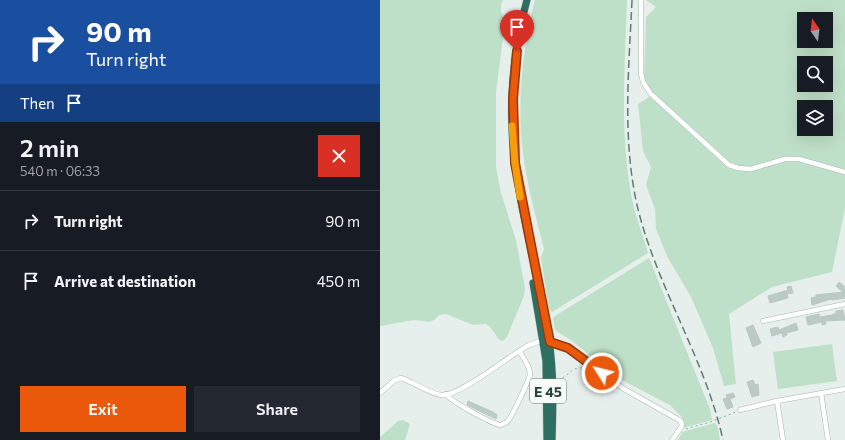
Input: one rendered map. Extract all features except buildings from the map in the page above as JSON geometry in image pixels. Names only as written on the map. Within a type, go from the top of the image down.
[{"type":"highway","name":"E 45","points":[[523,0],[517,26],[510,76],[509,143],[514,186],[547,342],[547,440]]},
{"type":"highway","name":"E 45","points":[[527,0],[521,27],[514,76],[513,142],[518,184],[553,382],[552,440]]},
{"type":"street","points":[[641,0],[641,67],[643,82],[651,94],[720,159],[738,168],[751,168],[785,159],[800,158],[845,172]]},
{"type":"street","points":[[762,321],[845,304]]},
{"type":"street","points":[[380,393],[395,380],[401,378],[438,394],[446,394],[460,389],[529,345],[547,342],[568,348],[624,389],[681,421],[682,426],[672,440]]},
{"type":"street","points":[[446,394],[449,399],[461,406],[498,424],[506,422],[514,411],[530,376],[529,368],[519,351]]},
{"type":"street","points":[[740,410],[777,401],[845,389]]},
{"type":"street","points":[[821,393],[828,440]]},
{"type":"street","points":[[777,401],[783,440]]},
{"type":"path","points":[[679,430],[710,422],[740,410]]},
{"type":"green space","points":[[380,0],[503,0],[501,11],[505,22],[496,92],[496,167],[501,193],[516,240],[525,288],[524,296],[507,337],[503,341],[499,340],[491,328],[486,324],[473,325],[446,314],[439,315],[434,320],[429,322],[414,320],[380,326]]},
{"type":"green space","points":[[535,0],[627,0],[624,70],[625,141],[633,204],[648,253],[552,312],[549,309],[541,258],[544,249],[530,194],[522,140],[522,79],[530,19]]},
{"type":"green space","points":[[646,0],[845,0],[845,208],[832,272],[772,287],[729,314],[736,384],[724,386],[713,348],[691,297],[667,256],[656,229],[655,209],[646,185],[651,167],[643,151],[638,104],[649,97],[644,80],[646,17],[656,7]]},
{"type":"green space","points":[[649,258],[710,409],[712,420],[683,428],[684,422],[682,417],[670,405],[618,378],[572,341],[555,330],[553,318],[555,316]]},
{"type":"green space","points":[[832,344],[837,381],[778,389],[773,352]]},
{"type":"green space","points":[[403,420],[410,424],[405,440],[380,440],[380,437],[398,421]]},
{"type":"green space","points":[[715,423],[718,428],[720,440],[678,440],[682,432]]},
{"type":"railway","points":[[632,0],[628,77],[628,128],[629,154],[637,205],[645,235],[656,264],[705,380],[723,440]]},
{"type":"slow traffic","points":[[512,126],[520,197]]},
{"type":"route","points":[[517,51],[514,76],[512,122],[515,163],[532,257],[550,342],[568,348],[602,373]]}]
